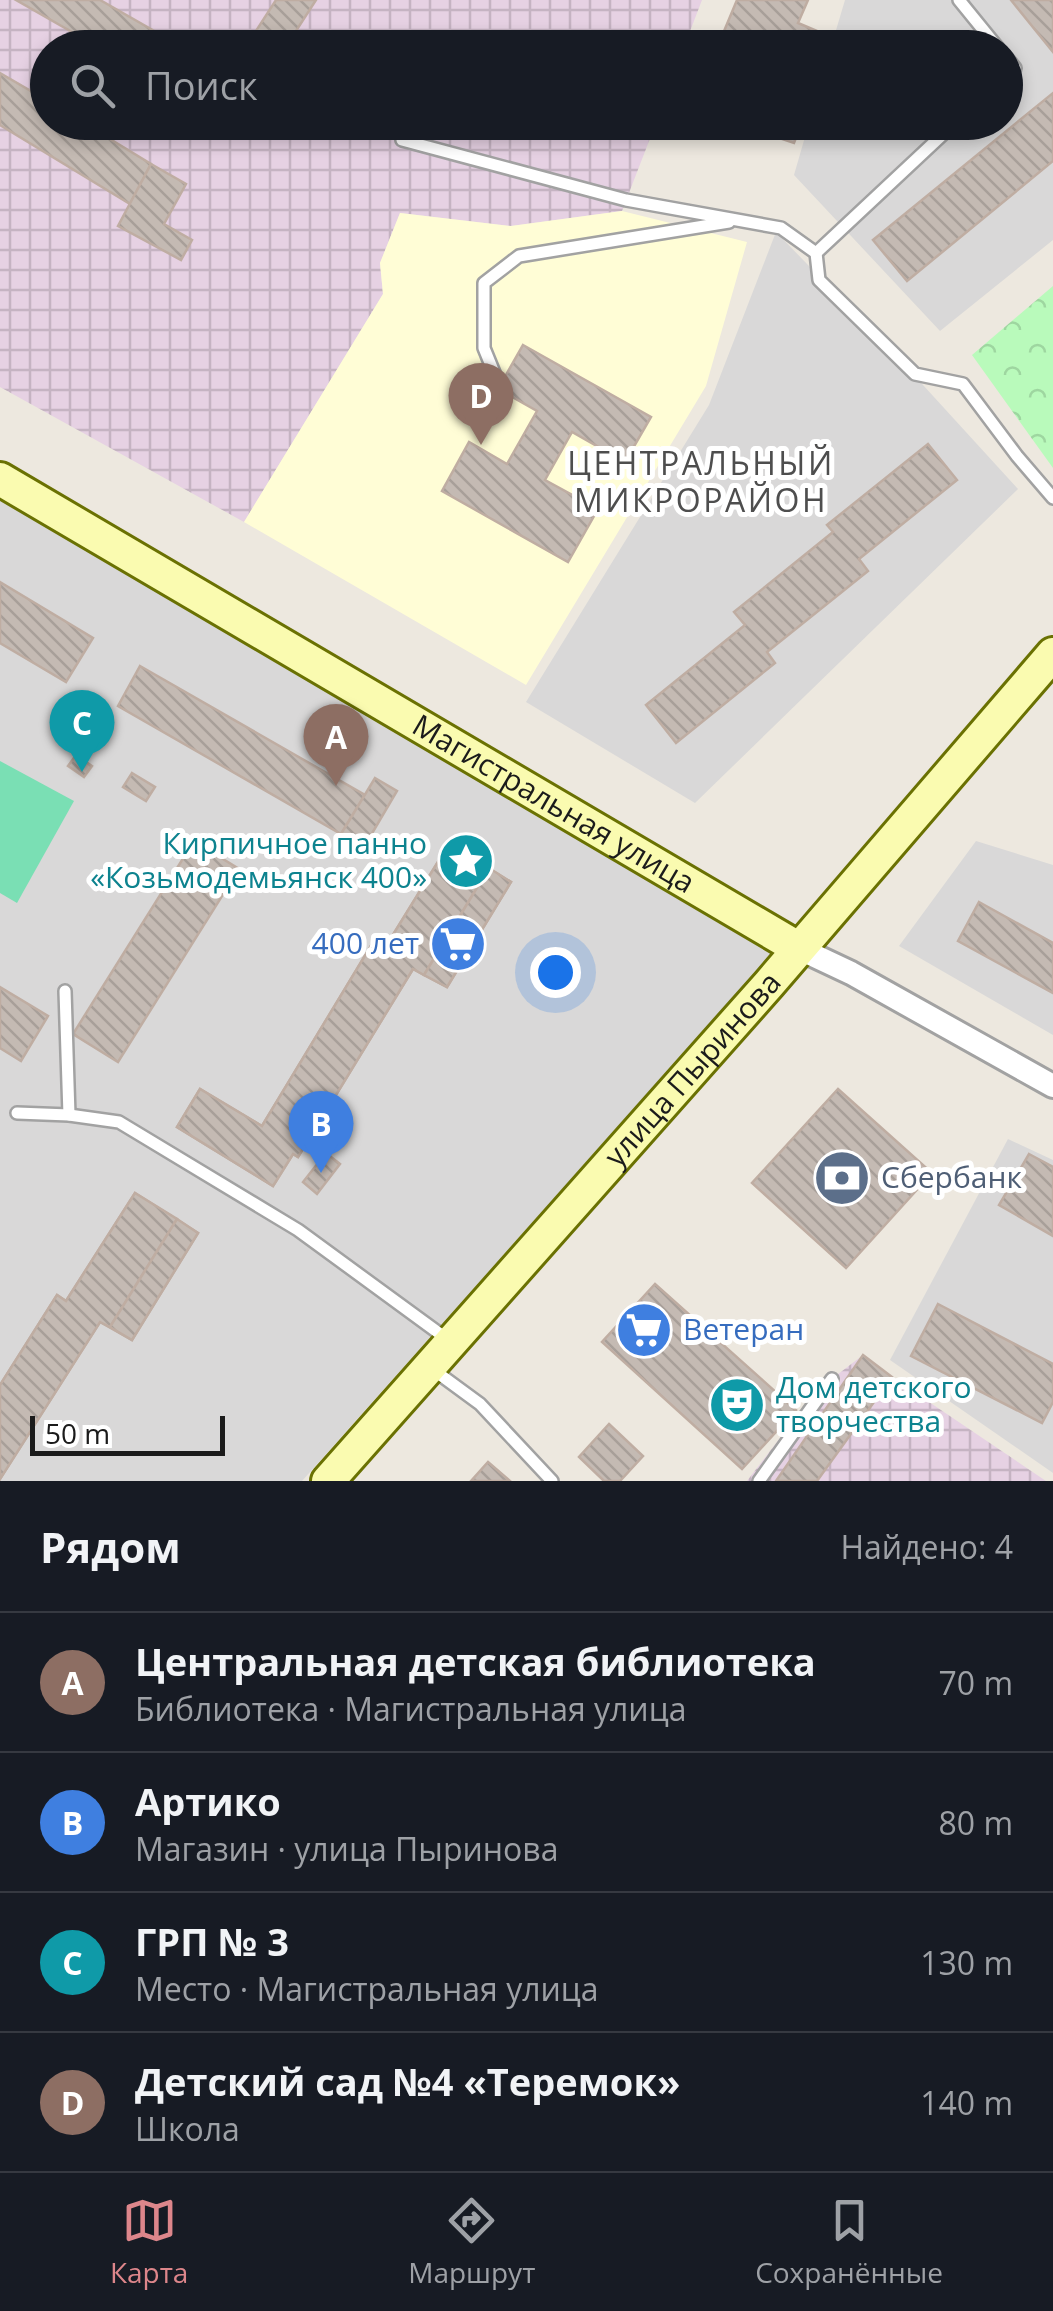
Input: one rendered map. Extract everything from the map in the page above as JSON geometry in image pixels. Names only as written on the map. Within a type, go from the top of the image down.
[{"type":"main road","name":"Магистральная улица","points":[[0,479],[798,948]]},
{"type":"main road","name":"улица Пыринова","points":[[328,1481],[1053,654]]},
{"type":"street","points":[[798,948],[851,973],[1053,1086]]},
{"type":"lane","points":[[959,0],[983,30]]},
{"type":"lane","points":[[402,140],[626,200],[782,228],[816,254],[819,280],[915,374],[963,384],[1053,498]]},
{"type":"lane","points":[[816,254],[937,140]]},
{"type":"lane","points":[[495,375],[484,348],[484,283],[519,256],[739,220]]},
{"type":"lane","points":[[66,991],[69,1115]]},
{"type":"lane","points":[[18,1114],[69,1115],[118,1122],[298,1230],[441,1354],[480,1404],[552,1481]]},
{"type":"lane","points":[[759,1481],[832,1379]]},
{"type":"shaded area","points":[[0,0],[702,0],[691,30],[30,30],[30,140],[649,140],[622,211],[511,226],[400,213],[380,263],[383,294],[244,522],[0,387]]},
{"type":"shaded area","points":[[845,0],[1053,0],[1053,240],[940,331],[794,175],[804,140],[1023,140],[1023,30],[836,30]]},
{"type":"shaded area","points":[[622,211],[747,242],[706,386],[526,685],[244,522],[383,294],[380,263],[400,213],[511,226]]},
{"type":"shaded area","points":[[776,232],[1018,489],[695,803],[526,702],[709,405]]},
{"type":"shaded area","points":[[0,498],[771,954],[302,1481],[0,1481]]},
{"type":"shaded area","points":[[976,841],[1053,865],[1053,1035],[899,946]]},
{"type":"shaded area","points":[[1008,1139],[1053,1160],[1053,1473],[890,1360]]},
{"type":"shaded area","points":[[863,1355],[1046,1481],[747,1481],[816,1391]]},
{"type":"green space","points":[[1053,286],[1053,468],[972,355]]},
{"type":"green space","points":[[0,761],[74,801],[17,903],[0,893]]},
{"type":"building","points":[[16,0],[100,0],[152,30],[68,30]]},
{"type":"building","points":[[276,0],[316,0],[297,30],[257,30]]},
{"type":"building","points":[[737,0],[808,0],[798,23],[815,30],[724,30]]},
{"type":"building","points":[[1011,0],[1053,0],[1053,52]]},
{"type":"building","points":[[0,73],[30,90],[30,140],[112,140],[151,164],[130,204],[0,125]]},
{"type":"building","points":[[1053,93],[1053,161],[907,281],[873,240],[995,140],[1023,140],[1023,118]]},
{"type":"building","points":[[151,164],[186,184],[164,224],[192,240],[181,260],[118,226]]},
{"type":"building","points":[[523,345],[651,417],[625,462],[572,432],[545,480],[598,509],[568,562],[442,491],[469,442],[507,464],[537,411],[498,389]]},
{"type":"building","points":[[928,444],[957,480],[859,559],[868,571],[767,652],[775,663],[676,743],[646,705],[745,625],[734,612],[833,532],[827,525]]},
{"type":"building","points":[[0,582],[93,638],[66,682],[0,643]]},
{"type":"building","points":[[140,666],[365,795],[341,834],[118,706]]},
{"type":"building","points":[[76,755],[92,766],[84,777],[68,766]]},
{"type":"building","points":[[132,773],[155,787],[146,801],[123,787]]},
{"type":"building","points":[[375,778],[397,791],[364,847],[341,834]]},
{"type":"building","points":[[194,841],[239,869],[118,1062],[73,1034]]},
{"type":"building","points":[[449,844],[511,882],[447,987],[413,969],[298,1157],[293,1154],[273,1186],[177,1127],[200,1089],[262,1126],[372,944],[383,951]]},
{"type":"building","points":[[449,844],[489,868],[424,975],[413,969],[298,1157],[293,1154],[273,1186],[177,1127],[200,1089],[262,1126],[372,944],[383,951]]},
{"type":"building","points":[[489,868],[511,882],[447,987],[424,975]]},
{"type":"building","points":[[979,902],[1053,943],[1053,993],[958,941]]},
{"type":"building","points":[[0,987],[48,1016],[21,1061],[0,1048]]},
{"type":"building","name":"Сбербанк","points":[[838,1089],[932,1173],[846,1268],[752,1183]]},
{"type":"building","points":[[326,1153],[340,1164],[317,1194],[303,1182]]},
{"type":"building","points":[[1029,1154],[1053,1167],[1053,1236],[999,1205]]},
{"type":"building","points":[[135,1193],[198,1233],[132,1340],[100,1322],[0,1479],[0,1385],[57,1295],[66,1301]]},
{"type":"building","points":[[135,1193],[177,1219],[110,1327],[100,1322],[0,1479],[0,1385],[57,1295],[66,1301]]},
{"type":"building","points":[[177,1219],[198,1233],[132,1340],[110,1327]]},
{"type":"building","points":[[655,1284],[796,1410],[742,1469],[602,1342]]},
{"type":"building","points":[[938,1304],[1053,1364],[1053,1402],[1042,1423],[911,1356]]},
{"type":"building","points":[[863,1355],[892,1377],[817,1481],[776,1481]]},
{"type":"building","points":[[609,1424],[643,1456],[620,1481],[604,1481],[579,1457]]},
{"type":"building","points":[[488,1462],[510,1481],[471,1481]]},
{"type":"place","name":"Детский сад №4 «Теремок»","points":[[481,445]]},
{"type":"place","name":"ГРП № 3","points":[[82,772]]},
{"type":"place","name":"Центральная детская библиотека","points":[[336,786]]},
{"type":"place","name":"Кирпичное панно «Козьмодемьянск 400»","points":[[466,861]]},
{"type":"place","name":"400 лет","points":[[458,944]]},
{"type":"place","name":"Артико","points":[[321,1173]]},
{"type":"place","name":"Сбербанк","points":[[842,1178]]},
{"type":"place","name":"Ветеран","points":[[644,1330]]},
{"type":"place","name":"Дом детского творчества","points":[[737,1405]]},
{"type":"district","name":"ЦЕНТРАЛЬНЫЙ МИКРОРАЙОН","points":[[701,482]]}]
